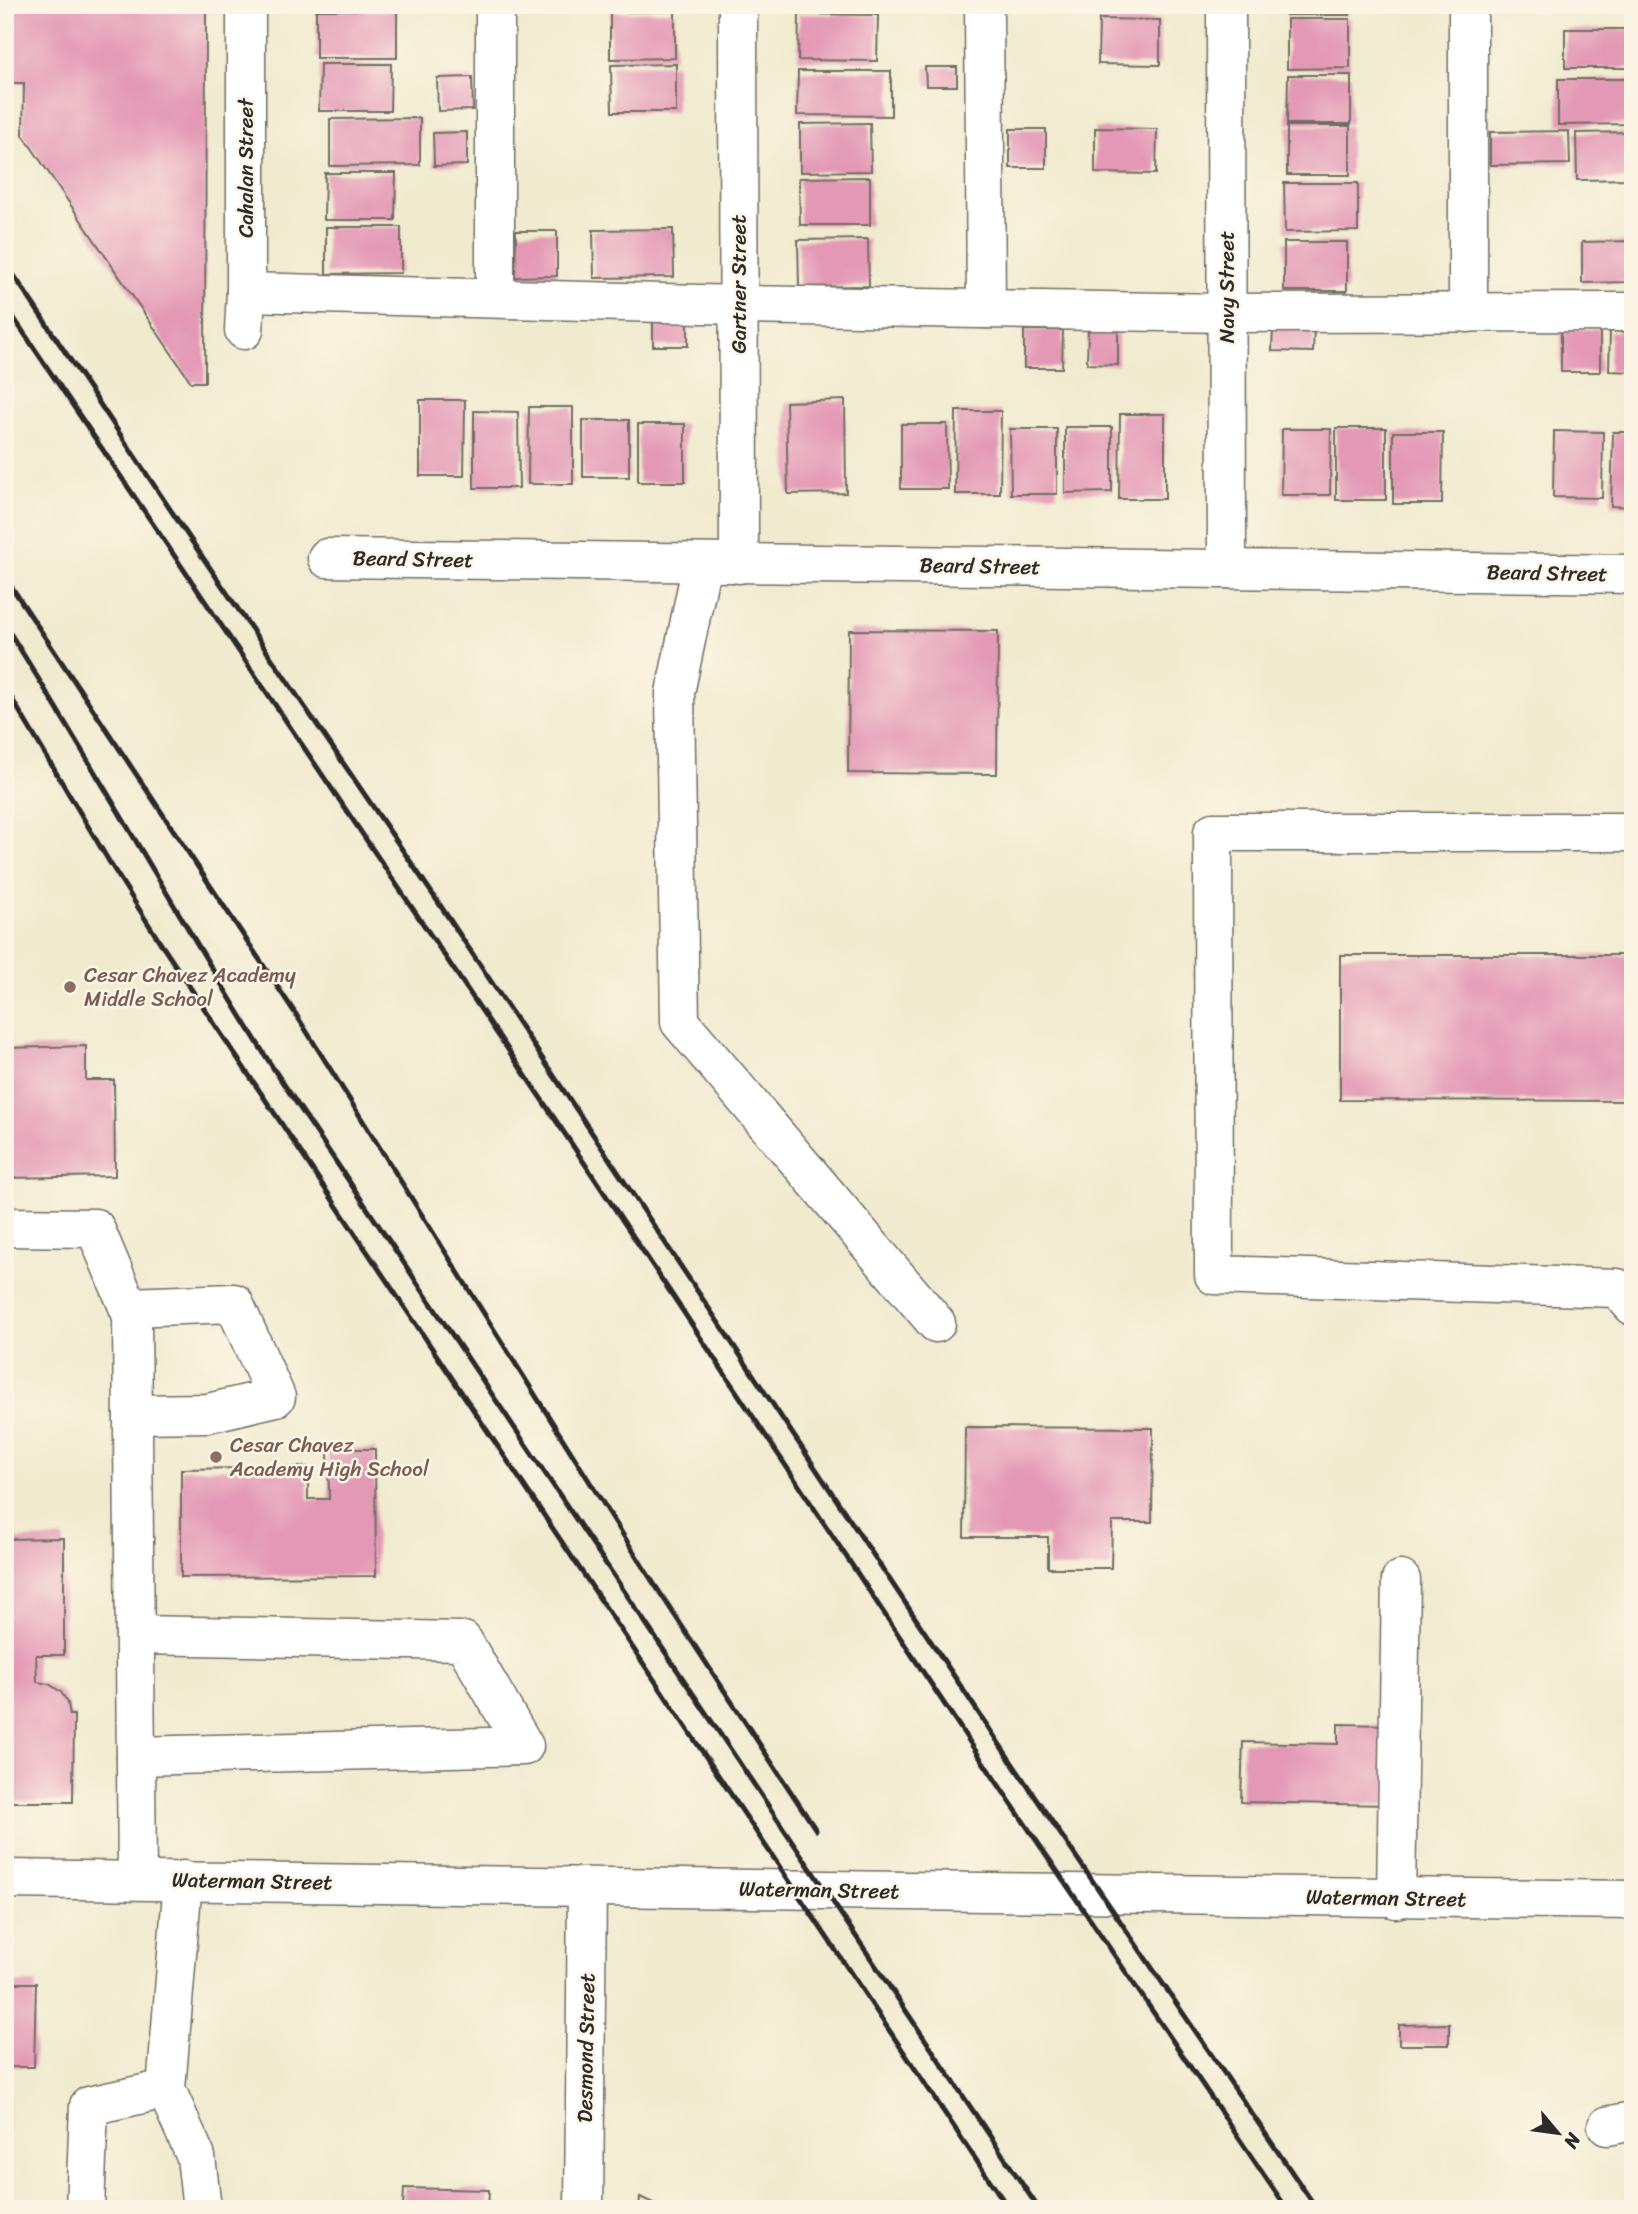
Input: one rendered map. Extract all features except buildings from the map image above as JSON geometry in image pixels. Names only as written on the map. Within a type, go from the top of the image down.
[{"type":"street","name":"Cahalan Street","points":[[244,330],[246,5]]},
{"type":"street","points":[[495,5],[495,299]]},
{"type":"street","name":"Gartner Street","points":[[738,5],[739,564]]},
{"type":"street","points":[[984,5],[986,309]]},
{"type":"street","name":"Navy Street","points":[[1226,5],[1227,569]]},
{"type":"street","points":[[1468,5],[1468,313]]},
{"type":"street","points":[[246,292],[1227,313],[1633,312]]},
{"type":"street","name":"Beard Street","points":[[327,558],[1633,575]]},
{"type":"street","points":[[702,563],[675,693],[680,1022],[936,1323]]},
{"type":"street","points":[[1633,832],[1213,832],[1214,1275],[1617,1287],[1633,1306]]},
{"type":"street","points":[[5,1227],[95,1228],[132,1316],[136,1880]]},
{"type":"street","points":[[129,1307],[234,1303],[276,1397],[208,1413],[133,1414]]},
{"type":"street","points":[[1396,1899],[1401,1580]]},
{"type":"street","points":[[135,1635],[463,1641],[524,1746],[136,1756]]},
{"type":"street","name":"Waterman Street","points":[[5,1879],[1633,1900]]},
{"type":"street","points":[[183,1880],[166,2090],[196,2157],[202,2209]]},
{"type":"street","name":"Desmond Street","points":[[584,2209],[587,1887]]},
{"type":"street","points":[[85,2209],[89,2106],[166,2090]]},
{"type":"railway","points":[[5,262],[438,902],[1014,1766],[1317,2209]]},
{"type":"railway","points":[[5,305],[567,1137],[983,1762],[1287,2209]]},
{"type":"railway","points":[[5,577],[297,1016],[647,1573],[816,1830]]},
{"type":"railway","points":[[5,625],[275,1071],[1039,2209]]},
{"type":"railway","points":[[5,687],[163,947],[1009,2209]]},
{"type":"place","name":"Cesar Chavez Academy Middle School","points":[[70,987]]},
{"type":"place","name":"Cesar Chavez Academy High School","points":[[216,1457]]}]
